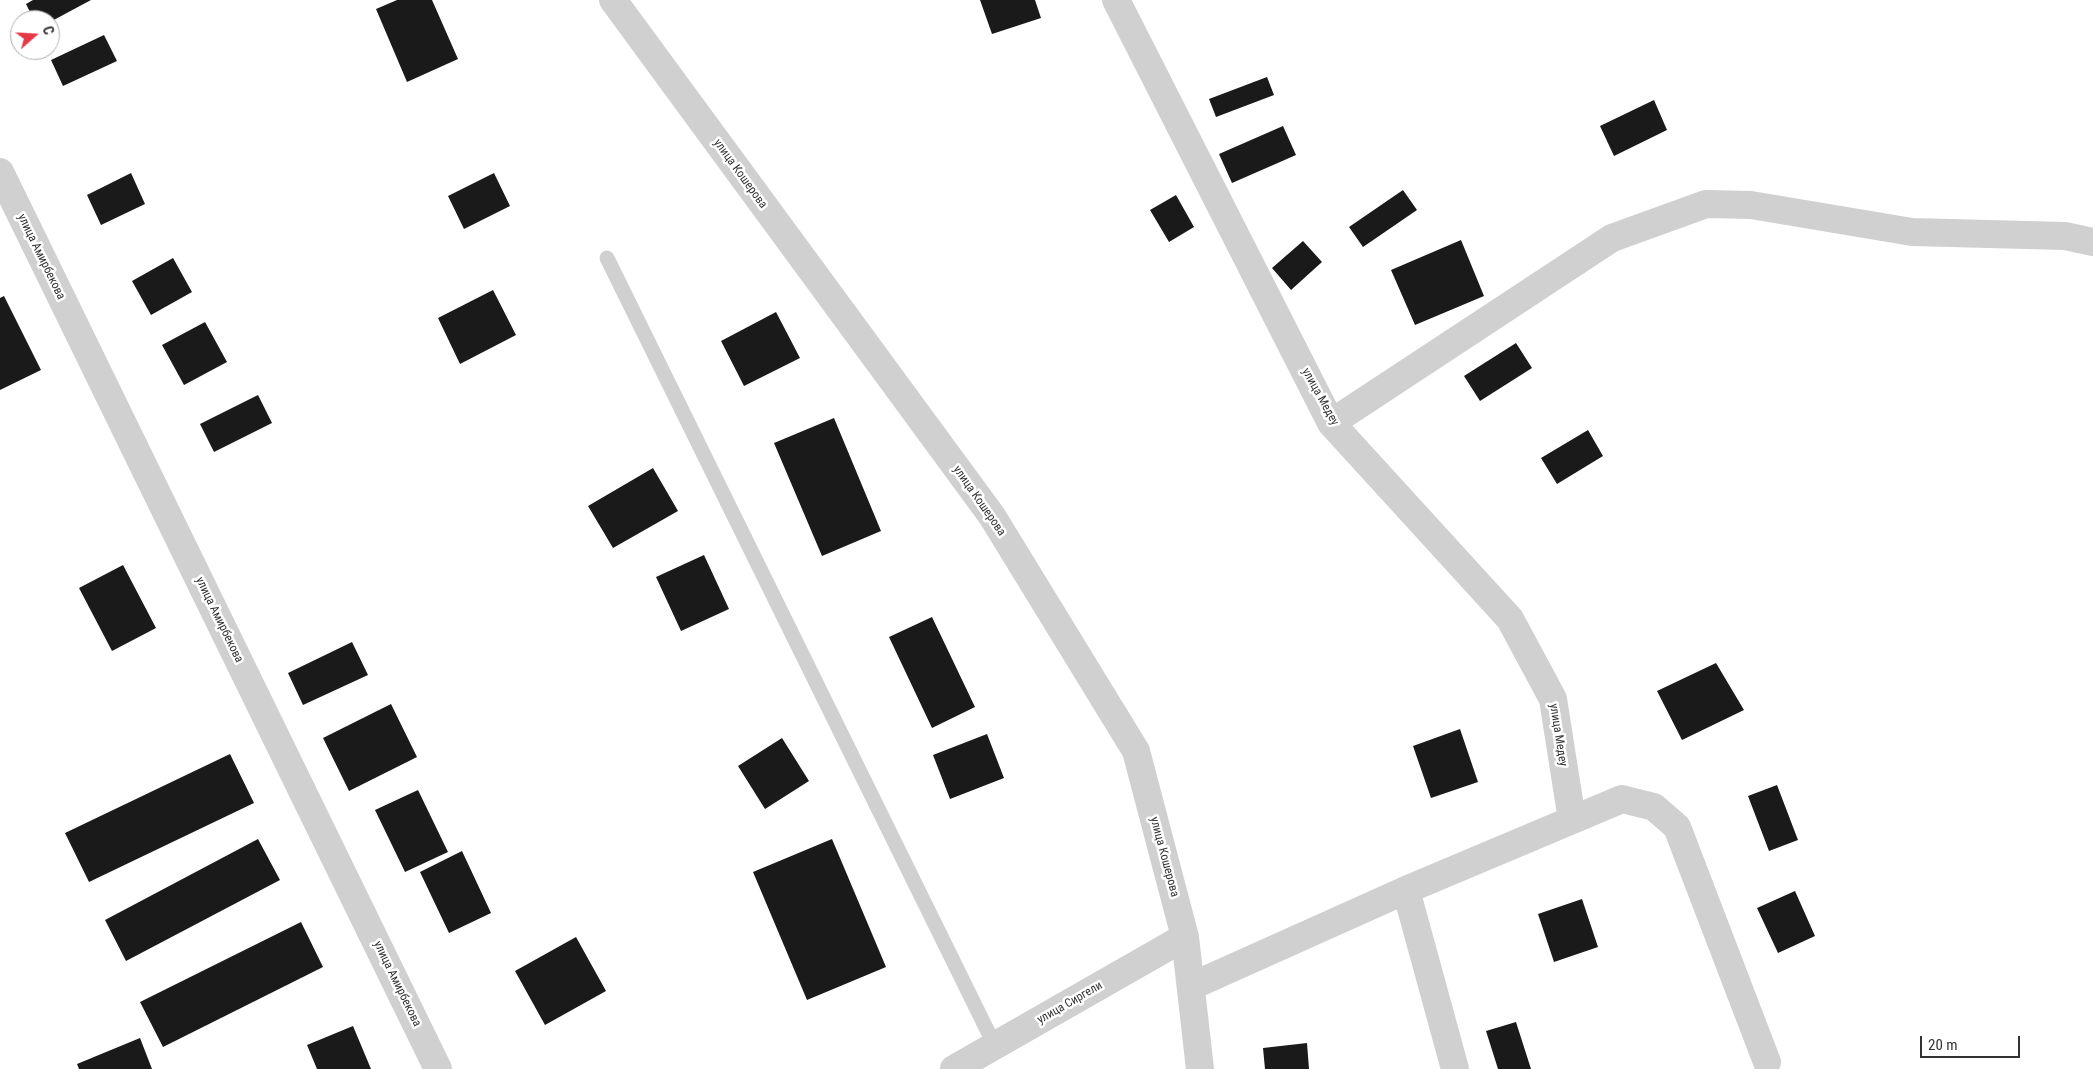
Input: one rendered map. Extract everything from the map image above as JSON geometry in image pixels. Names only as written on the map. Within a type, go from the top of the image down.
[{"type":"street","name":"улица Кошерова","points":[[614,0],[992,516],[1136,751],[1185,937],[1200,1069]]},
{"type":"street","name":"улица Медеу","points":[[1116,0],[1331,423],[1510,619],[1553,699],[1572,820]]},
{"type":"street","name":"улица Амирбекова","points":[[0,172],[438,1069]]},
{"type":"street","points":[[1331,423],[1612,238],[1706,204],[1751,206],[1912,232],[2065,236],[2093,242]]},
{"type":"street","points":[[1192,986],[1406,890],[1622,799],[1654,807],[1677,827],[1767,1062]]},
{"type":"street","points":[[1406,890],[1455,1069]]},
{"type":"street","name":"улица Сиргели","points":[[954,1069],[1185,937]]},
{"type":"lane","points":[[607,258],[995,1046]]},
{"type":"building","points":[[33,0],[91,0],[60,17],[60,10],[29,10],[26,4]]},
{"type":"building","points":[[397,0],[432,0],[458,59],[407,82],[376,9]]},
{"type":"building","points":[[980,0],[1035,0],[1041,18],[992,34]]},
{"type":"building","points":[[104,35],[117,61],[63,86],[51,60],[60,60],[60,56]]},
{"type":"building","points":[[1267,77],[1274,95],[1216,117],[1209,99]]},
{"type":"building","points":[[1654,100],[1667,130],[1614,156],[1600,126]]},
{"type":"building","points":[[1283,126],[1296,155],[1232,183],[1219,154]]},
{"type":"building","points":[[131,173],[145,204],[101,225],[87,195]]},
{"type":"building","points":[[494,173],[510,206],[464,229],[448,196]]},
{"type":"building","points":[[1403,190],[1417,210],[1363,247],[1349,227]]},
{"type":"building","points":[[1176,195],[1194,227],[1169,242],[1150,210]]},
{"type":"building","points":[[1461,240],[1484,296],[1415,325],[1391,270]]},
{"type":"building","points":[[1303,241],[1322,262],[1291,290],[1272,268]]},
{"type":"building","points":[[173,258],[192,292],[151,315],[132,281]]},
{"type":"building","points":[[493,290],[516,335],[460,364],[438,318]]},
{"type":"building","points":[[4,296],[41,370],[0,390],[0,298]]},
{"type":"building","points":[[776,312],[800,358],[744,386],[721,341]]},
{"type":"building","points":[[205,322],[227,362],[184,385],[162,345]]},
{"type":"building","points":[[1516,343],[1532,368],[1480,401],[1464,376]]},
{"type":"building","points":[[258,395],[272,423],[214,452],[200,424]]},
{"type":"building","points":[[834,418],[881,531],[822,556],[774,443]]},
{"type":"building","points":[[1588,430],[1603,456],[1557,484],[1541,458]]},
{"type":"building","points":[[653,468],[678,511],[613,548],[588,506]]},
{"type":"building","points":[[704,555],[729,609],[681,631],[656,577]]},
{"type":"building","points":[[123,565],[156,628],[112,651],[79,588]]},
{"type":"building","points":[[932,617],[975,707],[932,728],[889,637]]},
{"type":"building","points":[[352,642],[368,675],[303,705],[288,673]]},
{"type":"building","points":[[1716,663],[1744,710],[1682,740],[1657,691]]},
{"type":"building","points":[[391,704],[417,757],[349,791],[323,738]]},
{"type":"building","points":[[1460,729],[1478,782],[1431,798],[1413,746]]},
{"type":"building","points":[[987,734],[1004,778],[950,799],[933,755]]},
{"type":"building","points":[[782,738],[809,781],[765,809],[738,766]]},
{"type":"building","points":[[230,754],[254,803],[89,882],[65,833]]},
{"type":"building","points":[[1777,785],[1798,840],[1769,851],[1748,796]]},
{"type":"building","points":[[418,790],[448,852],[405,872],[375,810]]},
{"type":"building","points":[[258,839],[280,880],[126,961],[105,920]]},
{"type":"building","points":[[832,839],[886,967],[807,1000],[753,872]]},
{"type":"building","points":[[462,851],[491,913],[449,933],[420,872]]},
{"type":"building","points":[[1795,891],[1815,936],[1778,953],[1757,908]]},
{"type":"building","points":[[1582,899],[1598,947],[1554,962],[1538,914]]},
{"type":"building","points":[[301,922],[323,967],[163,1047],[140,1002]]},
{"type":"building","points":[[576,937],[606,991],[545,1025],[515,971]]},
{"type":"building","points":[[1516,1022],[1531,1069],[1498,1069],[1486,1031]]},
{"type":"building","points":[[353,1026],[371,1069],[317,1069],[307,1045]]},
{"type":"building","points":[[140,1038],[152,1069],[79,1069],[77,1064]]},
{"type":"building","points":[[1307,1043],[1309,1069],[1265,1069],[1263,1048]]}]
